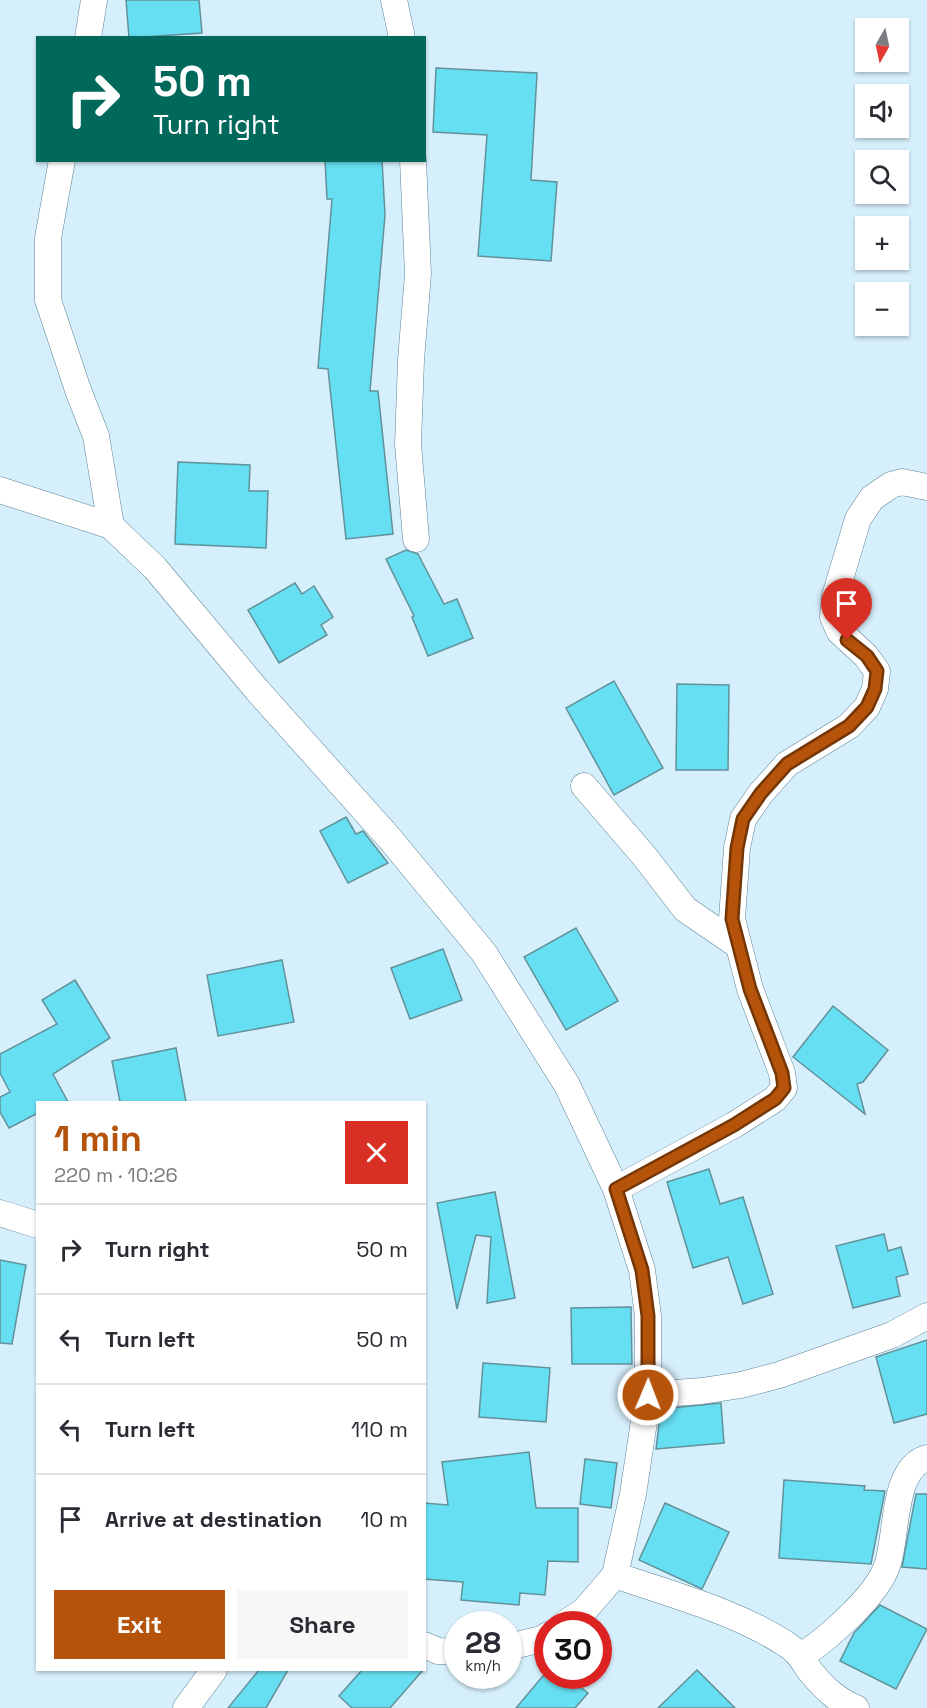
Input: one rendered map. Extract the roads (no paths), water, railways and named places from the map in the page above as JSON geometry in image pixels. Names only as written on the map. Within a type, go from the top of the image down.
[{"type":"street","points":[[88,36],[94,0]]},
{"type":"street","points":[[394,0],[402,36]]},
{"type":"street","points":[[62,162],[48,238],[48,300],[96,436],[111,526]]},
{"type":"street","points":[[413,162],[418,274],[411,360],[408,444],[416,539]]},
{"type":"street","points":[[616,1189],[734,1125],[775,1099],[784,1088],[782,1073],[736,944],[732,919],[737,848],[743,819],[761,793],[787,764],[849,726],[867,707],[875,689],[877,671],[867,656],[839,631],[833,617],[835,596],[858,519],[872,498],[891,485],[902,482],[927,487]]},
{"type":"street","points":[[0,490],[111,526],[155,567],[257,690],[391,840],[484,953],[567,1085],[616,1189],[642,1270],[648,1316],[648,1395],[633,1494],[615,1575],[584,1611]]},
{"type":"street","points":[[584,786],[686,909],[736,944]]},
{"type":"street","points":[[0,1213],[36,1223]]},
{"type":"street","points":[[648,1395],[702,1391],[741,1385],[779,1375],[892,1335],[927,1316]]},
{"type":"street","points":[[802,1656],[824,1641],[868,1596],[887,1567],[901,1491],[907,1475],[917,1462],[927,1458]]},
{"type":"street","points":[[615,1575],[708,1607],[765,1631],[802,1656],[808,1669],[826,1690],[840,1701],[856,1708]]},
{"type":"street","points":[[426,1646],[444,1651]]},
{"type":"street","points":[[186,1708],[213,1671]]}]
